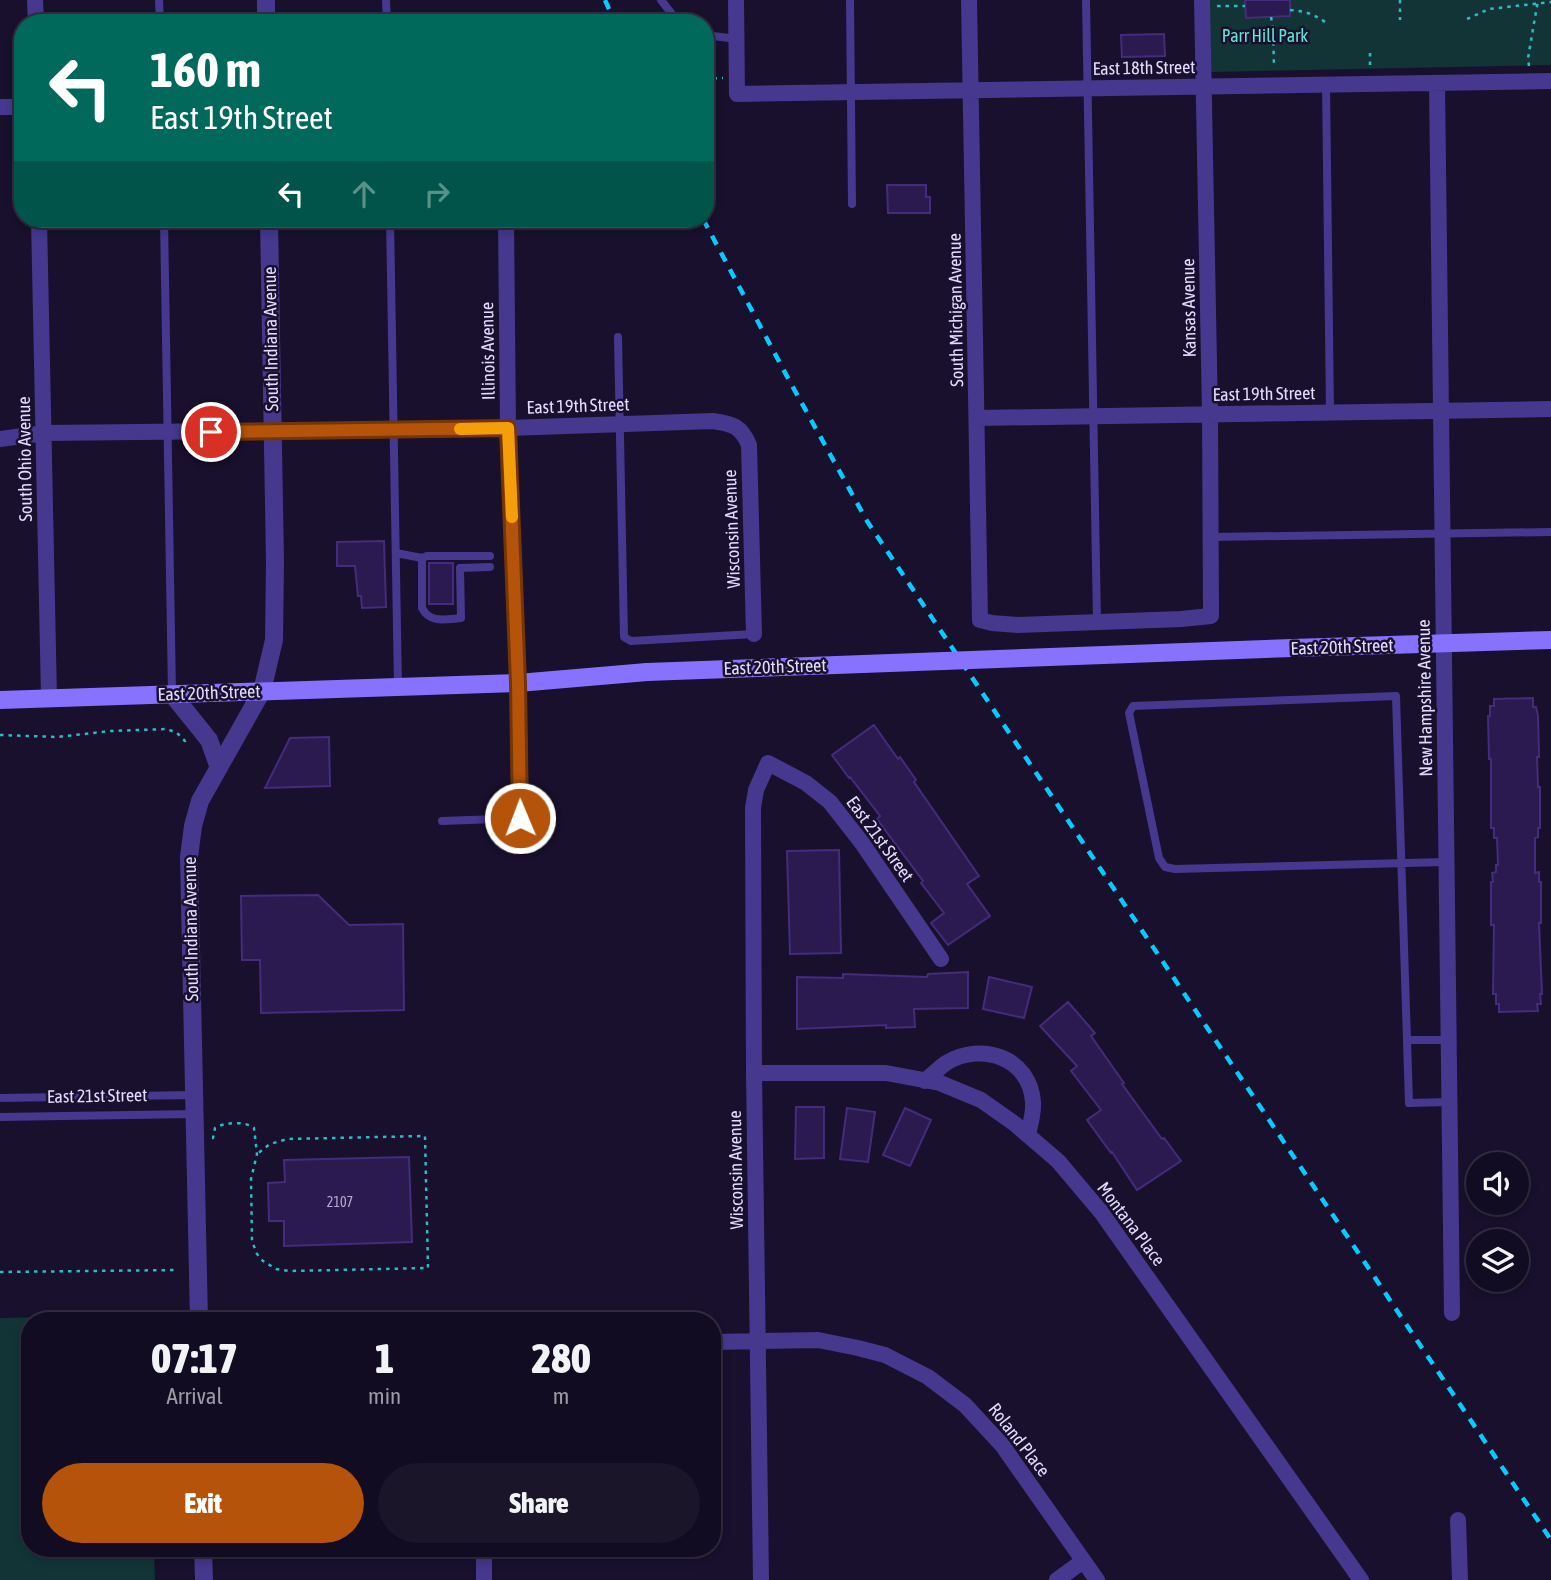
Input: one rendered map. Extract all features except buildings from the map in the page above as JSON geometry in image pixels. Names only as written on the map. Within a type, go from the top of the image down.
[{"type":"main road","name":"East 20th Street","points":[[0,700],[518,683],[647,672],[1551,640]]},
{"type":"street","points":[[736,0],[737,39]]},
{"type":"street","name":"South Michigan Avenue","points":[[969,0],[980,620],[992,624],[1018,625],[1097,622]]},
{"type":"street","name":"Kansas Avenue","points":[[1097,622],[1181,620],[1212,616],[1204,86],[1208,3]]},
{"type":"street","name":"East 18th Street","points":[[737,39],[737,94],[1551,80]]},
{"type":"street","name":"New Hampshire Avenue","points":[[1437,83],[1452,1313]]},
{"type":"street","name":"South Ohio Avenue","points":[[39,228],[49,698]]},
{"type":"street","name":"South Indiana Avenue","points":[[199,1312],[189,857],[200,801],[262,691],[274,640],[269,228]]},
{"type":"street","name":"Illinois Avenue","points":[[506,228],[508,428],[518,683],[520,818]]},
{"type":"street","name":"East 19th Street","points":[[977,418],[1551,409]]},
{"type":"street","name":"East 19th Street","points":[[0,439],[44,433],[508,428],[713,421],[738,427]]},
{"type":"street","name":"Wisconsin Avenue","points":[[738,427],[749,445],[754,634]]},
{"type":"street","points":[[172,694],[209,740],[219,768]]},
{"type":"street","name":"Wisconsin Avenue","points":[[761,1580],[753,808],[756,790],[768,763]]},
{"type":"street","name":"East 21st Street","points":[[768,763],[806,783],[830,802],[862,843],[940,959]]},
{"type":"street","points":[[925,1081],[947,1062],[964,1056],[983,1053],[999,1056],[1013,1064],[1024,1076],[1032,1093],[1033,1106],[1028,1135]]},
{"type":"street","name":"Montana Place","points":[[754,1073],[886,1073],[940,1083],[981,1100],[1015,1124],[1058,1161],[1101,1212],[1361,1580]]},
{"type":"street","name":"Roland Place","points":[[721,1342],[818,1340],[885,1355],[928,1377],[965,1405],[1002,1445],[1097,1580]]},
{"type":"street","points":[[1458,1520],[1460,1580]]},
{"type":"street","points":[[203,1557],[204,1580]]},
{"type":"street","points":[[484,1557],[484,1580]]},
{"type":"street","points":[[1057,1580],[1083,1561]]},
{"type":"lane","points":[[661,0],[672,14]]},
{"type":"lane","points":[[850,0],[852,204]]},
{"type":"lane","points":[[1086,0],[1097,622]]},
{"type":"lane","points":[[714,36],[737,39]]},
{"type":"lane","points":[[1326,84],[1330,412]]},
{"type":"lane","points":[[163,228],[172,694]]},
{"type":"lane","points":[[390,228],[398,687]]},
{"type":"lane","points":[[618,337],[624,637],[631,641],[754,634]]},
{"type":"lane","points":[[1211,537],[1551,531]]},
{"type":"lane","points":[[396,553],[422,558],[490,556]]},
{"type":"lane","points":[[422,558],[422,608],[424,613],[437,620],[461,618],[460,556]]},
{"type":"lane","points":[[460,568],[490,567]]},
{"type":"lane","points":[[1446,862],[1400,863],[1175,870],[1165,867],[1159,858],[1129,713],[1133,706],[1396,696],[1400,863],[1409,1102],[1449,1102]]},
{"type":"lane","points":[[442,821],[520,818]]},
{"type":"lane","points":[[1408,1040],[1448,1040]]},
{"type":"lane","name":"East 21st Street","points":[[0,1098],[194,1104]]},
{"type":"lane","name":"East 21st Street","points":[[0,1117],[194,1104]]},
{"type":"path","points":[[1399,0],[1400,20]]},
{"type":"path","points":[[1530,81],[1528,58],[1538,1]]},
{"type":"path","points":[[1467,19],[1489,9],[1538,1],[1551,2]]},
{"type":"path","points":[[1208,3],[1245,6]]},
{"type":"path","points":[[1290,10],[1316,15],[1325,22]]},
{"type":"path","points":[[1270,17],[1273,27],[1274,67]]},
{"type":"path","points":[[1370,50],[1370,65]]},
{"type":"path","points":[[0,735],[57,737],[160,729],[173,730],[184,741],[187,740]]},
{"type":"path","points":[[208,1138],[213,1138],[214,1130],[222,1125],[251,1125],[256,1133],[257,1154],[251,1174],[251,1234],[257,1254],[269,1266],[290,1271],[428,1268],[425,1136],[287,1139],[270,1144],[257,1154]]},
{"type":"path","points":[[0,1272],[178,1270]]},
{"type":"green space","name":"Parr Hill Park","points":[[1208,0],[1551,0],[1551,65],[1210,72]]},
{"type":"green space","points":[[0,1318],[21,1318],[21,1557],[154,1557],[155,1580],[0,1580]]},
{"type":"railway","points":[[605,0],[611,14]]},
{"type":"railway","points":[[708,228],[867,521],[1551,1540]]},
{"type":"slow traffic","points":[[460,429],[508,428],[512,517]]},
{"type":"route","points":[[211,432],[508,428],[518,683],[520,818]]}]
